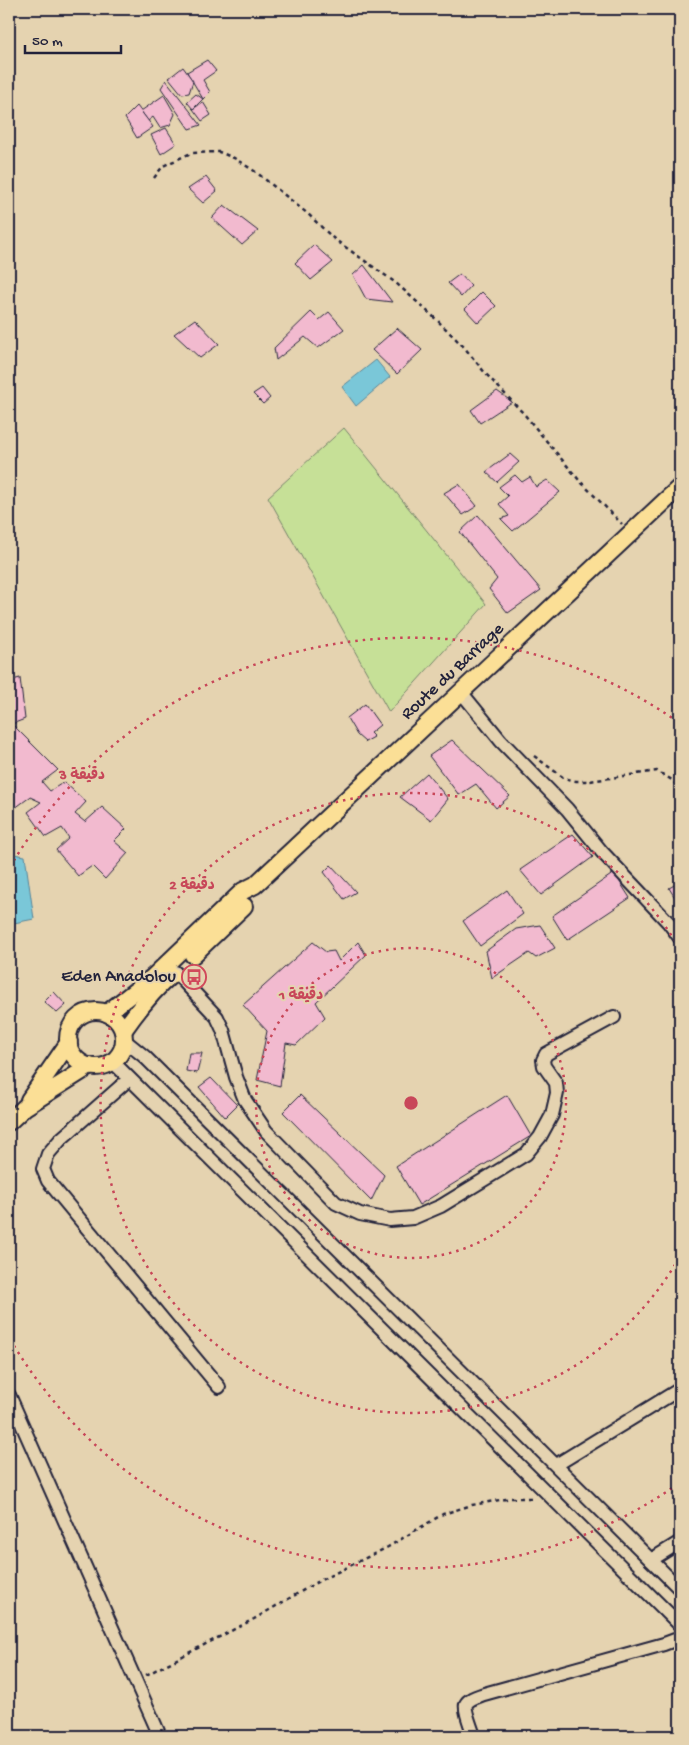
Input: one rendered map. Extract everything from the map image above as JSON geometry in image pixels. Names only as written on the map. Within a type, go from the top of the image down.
[{"type":"main road","name":"Route du Barrage","points":[[107,1014],[153,976],[243,892],[254,887],[680,487]]},
{"type":"main road","name":"Route du Barrage","points":[[112,1061],[122,1050],[123,1036],[147,999],[243,906],[253,894],[254,887]]},
{"type":"main road","points":[[112,1061],[105,1066],[95,1067],[86,1065],[76,1058],[70,1050],[68,1038],[72,1026],[78,1018],[97,1011],[117,1020],[123,1036]]},
{"type":"main road","points":[[25,1107],[69,1042]]},
{"type":"main road","points":[[9,1122],[25,1107],[90,1066]]},
{"type":"street","points":[[460,692],[501,741],[567,809],[602,852],[669,923],[680,938]]},
{"type":"street","points":[[175,972],[217,1017],[223,1030],[236,1077],[245,1100],[266,1131],[336,1203],[360,1214],[390,1220],[412,1218],[441,1206],[526,1154],[540,1137],[552,1115],[557,1093],[556,1083],[544,1066],[543,1060],[546,1054],[614,1017]]},
{"type":"street","points":[[123,1036],[680,1589]]},
{"type":"street","points":[[112,1061],[680,1625]]},
{"type":"street","points":[[129,1079],[61,1139],[48,1154],[43,1169],[48,1181],[219,1387]]},
{"type":"street","points":[[556,1466],[680,1389]]},
{"type":"street","points":[[9,1394],[160,1736]]},
{"type":"street","points":[[651,1560],[680,1542]]},
{"type":"street","points":[[474,1736],[466,1709],[466,1704],[471,1699],[680,1638]]},
{"type":"path","points":[[154,178],[163,166],[179,157],[198,152],[219,152],[234,158],[256,172],[308,214],[334,238],[396,283],[437,320],[464,346],[486,374],[524,414],[579,480],[631,533]]},
{"type":"path","points":[[533,754],[564,778],[576,781],[590,781],[657,771],[672,780],[680,790]]},
{"type":"path","points":[[136,1680],[254,1619],[319,1581],[388,1547],[443,1514],[472,1505],[510,1498],[552,1498]]},
{"type":"green space","points":[[344,428],[486,604],[389,712],[268,497]]},
{"type":"water","points":[[376,360],[390,377],[356,406],[342,387]]},
{"type":"water","points":[[13,846],[14,854],[25,856],[34,919],[9,924],[9,847]]},
{"type":"building","points":[[207,60],[216,71],[203,80],[210,92],[203,99],[187,72]]},
{"type":"building","points":[[183,67],[193,81],[189,93],[182,94],[169,78]]},
{"type":"building","points":[[166,80],[201,125],[189,129],[161,88]]},
{"type":"building","points":[[196,94],[203,99],[193,109],[187,102]]},
{"type":"building","points":[[164,95],[175,114],[170,125],[160,128],[153,117],[148,121],[141,111]]},
{"type":"building","points":[[203,102],[211,115],[202,121],[193,109]]},
{"type":"building","points":[[137,106],[153,127],[137,138],[125,118]]},
{"type":"building","points":[[166,128],[176,144],[161,154],[151,135]]},
{"type":"building","points":[[206,177],[217,191],[203,203],[188,189]]},
{"type":"building","points":[[224,205],[258,231],[242,245],[212,218]]},
{"type":"building","points":[[314,245],[333,262],[311,280],[295,263]]},
{"type":"building","points":[[364,265],[392,302],[366,299],[353,275]]},
{"type":"building","points":[[460,274],[471,286],[461,297],[448,283]]},
{"type":"building","points":[[482,292],[496,306],[478,323],[465,309]]},
{"type":"building","points":[[311,312],[319,320],[329,312],[344,329],[318,348],[305,337],[276,360],[274,348]]},
{"type":"building","points":[[195,319],[219,344],[200,358],[174,334]]},
{"type":"building","points":[[397,328],[422,350],[397,374],[372,350]]},
{"type":"building","points":[[262,388],[270,398],[263,404],[253,394]]},
{"type":"building","points":[[497,391],[512,402],[480,423],[471,410]]},
{"type":"building","points":[[510,454],[519,462],[497,482],[486,472]]},
{"type":"building","points":[[515,475],[522,482],[530,477],[536,487],[547,480],[560,492],[513,531],[501,519],[509,516],[499,504],[508,496],[499,487]]},
{"type":"building","points":[[459,484],[477,506],[463,515],[444,493]]},
{"type":"building","points":[[478,515],[541,590],[508,613],[489,589],[497,579],[460,532]]},
{"type":"building","points":[[20,678],[25,719],[12,724],[58,770],[42,782],[50,791],[64,782],[86,802],[75,814],[85,822],[102,807],[126,829],[114,841],[128,853],[105,879],[92,866],[78,876],[56,850],[69,838],[62,828],[46,837],[28,812],[41,802],[30,797],[11,811],[9,809],[9,681]]},
{"type":"building","points":[[365,704],[380,725],[370,733],[374,737],[365,742],[357,735],[347,718]]},
{"type":"building","points":[[452,740],[510,796],[496,808],[476,784],[459,795],[429,756]]},
{"type":"building","points":[[427,773],[448,799],[431,820],[400,797]]},
{"type":"building","points":[[573,834],[593,857],[541,895],[520,870]]},
{"type":"building","points":[[331,865],[356,892],[344,899],[324,872]]},
{"type":"building","points":[[614,873],[630,898],[567,940],[552,916]]},
{"type":"building","points":[[680,882],[680,906],[669,888]]},
{"type":"building","points":[[507,890],[523,914],[480,946],[463,921]]},
{"type":"building","points":[[540,925],[555,948],[536,958],[529,953],[492,978],[486,951],[516,929]]},
{"type":"building","points":[[313,942],[326,952],[334,951],[339,961],[358,942],[366,955],[316,1002],[325,1017],[296,1045],[286,1043],[280,1086],[257,1080],[267,1031],[243,1005]]},
{"type":"building","points":[[54,992],[66,1005],[57,1013],[44,1002]]},
{"type":"building","points":[[189,1053],[202,1053],[197,1073],[186,1071]]},
{"type":"building","points":[[211,1078],[237,1105],[225,1117],[199,1087]]},
{"type":"building","points":[[300,1095],[384,1175],[371,1201],[283,1112]]},
{"type":"building","points":[[507,1095],[531,1136],[419,1205],[396,1166]]},
{"type":"place","name":"Eden Anadolou","points":[[194,977]]}]
